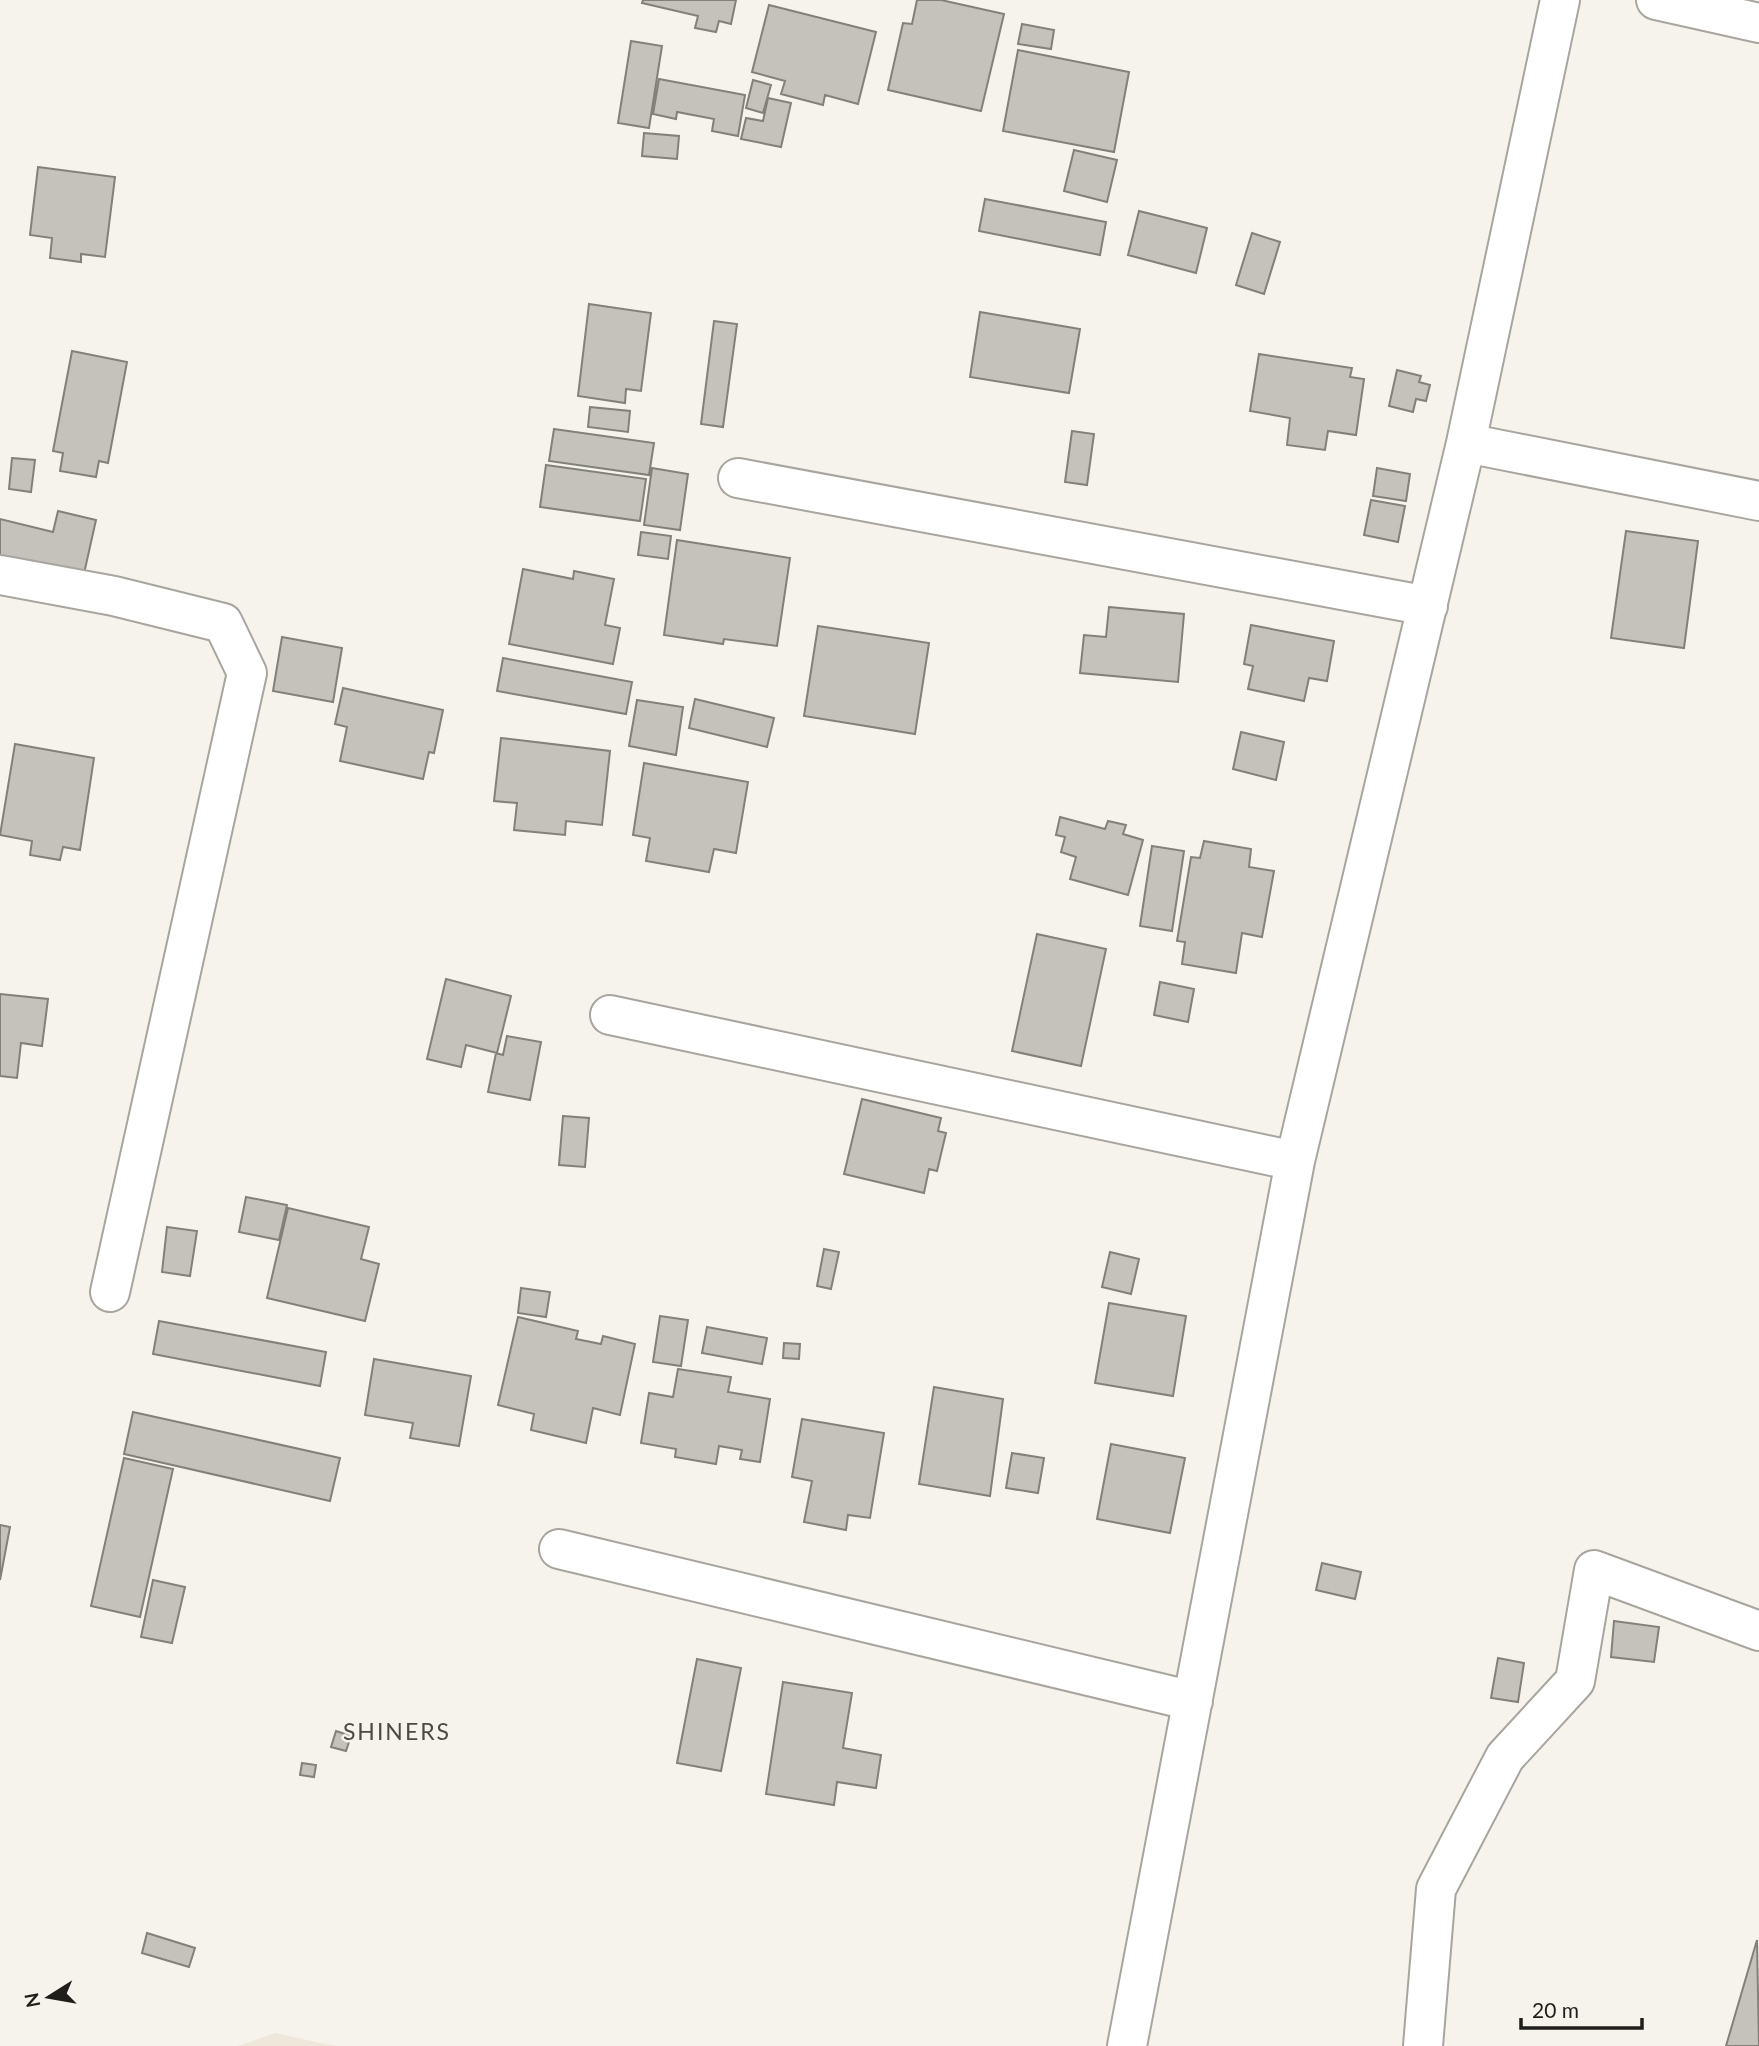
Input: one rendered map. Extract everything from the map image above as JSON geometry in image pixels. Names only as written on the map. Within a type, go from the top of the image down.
[{"type":"street","points":[[1135,2038],[1193,1701],[1295,1161],[1466,443],[1560,0]]},
{"type":"street","points":[[1656,0],[1759,23]]},
{"type":"street","points":[[1466,443],[1759,500]]},
{"type":"street","points":[[738,478],[1428,606]]},
{"type":"street","points":[[0,575],[114,596],[223,623],[247,673],[110,1292]]},
{"type":"street","points":[[610,1015],[1295,1161]]},
{"type":"street","points":[[559,1549],[1193,1701]]},
{"type":"street","points":[[1423,2046],[1436,1889],[1505,1757],[1575,1681],[1594,1570],[1759,1631]]},
{"type":"shaded area","points":[[275,2033],[335,2046],[238,2046]]},
{"type":"building","points":[[643,0],[736,0],[731,24],[719,21],[716,32],[695,28],[698,16],[642,3]]},
{"type":"building","points":[[917,0],[941,0],[1004,14],[981,111],[888,90],[903,23],[912,24]]},
{"type":"building","points":[[769,5],[876,32],[858,104],[825,95],[823,105],[781,94],[785,81],[752,72]]},
{"type":"building","points":[[1022,24],[1054,30],[1051,49],[1018,44]]},
{"type":"building","points":[[631,41],[662,46],[649,128],[618,123]]},
{"type":"building","points":[[1018,50],[1129,72],[1114,152],[1003,131]]},
{"type":"building","points":[[659,79],[745,95],[738,136],[712,131],[714,119],[677,112],[676,119],[653,114]]},
{"type":"building","points":[[753,80],[771,85],[763,113],[746,108]]},
{"type":"building","points":[[768,98],[791,103],[781,147],[741,139],[746,118],[763,121]]},
{"type":"building","points":[[644,133],[679,136],[677,159],[642,156]]},
{"type":"building","points":[[1074,150],[1117,160],[1107,202],[1064,191]]},
{"type":"building","points":[[38,167],[115,177],[105,257],[81,254],[81,262],[50,258],[52,238],[30,235]]},
{"type":"building","points":[[985,199],[1106,222],[1100,255],[979,231]]},
{"type":"building","points":[[1139,211],[1207,228],[1196,273],[1128,255]]},
{"type":"building","points":[[1252,233],[1280,242],[1264,294],[1236,285]]},
{"type":"building","points":[[589,304],[651,313],[641,391],[626,389],[625,403],[578,396]]},
{"type":"building","points":[[980,312],[1080,329],[1069,393],[970,377]]},
{"type":"building","points":[[714,321],[737,324],[723,427],[701,424]]},
{"type":"building","points":[[72,351],[127,362],[108,463],[99,461],[96,477],[60,471],[63,453],[53,451]]},
{"type":"building","points":[[1259,354],[1352,368],[1350,377],[1364,379],[1356,435],[1328,431],[1325,450],[1287,445],[1290,418],[1250,411]]},
{"type":"building","points":[[1397,370],[1421,376],[1419,382],[1430,385],[1426,401],[1416,399],[1413,412],[1389,406]]},
{"type":"building","points":[[590,407],[630,411],[628,432],[588,427]]},
{"type":"building","points":[[554,429],[654,443],[649,475],[549,461]]},
{"type":"building","points":[[1072,431],[1094,434],[1087,485],[1065,482]]},
{"type":"building","points":[[12,458],[35,460],[31,492],[9,489]]},
{"type":"building","points":[[546,465],[646,479],[640,521],[540,507]]},
{"type":"building","points":[[652,468],[688,474],[680,530],[644,525]]},
{"type":"building","points":[[1377,468],[1410,474],[1406,501],[1373,496]]},
{"type":"building","points":[[1371,500],[1405,506],[1398,542],[1364,535]]},
{"type":"building","points":[[58,511],[96,520],[83,578],[0,559],[0,519],[53,532]]},
{"type":"building","points":[[1626,531],[1698,541],[1684,648],[1611,638]]},
{"type":"building","points":[[641,532],[671,536],[668,559],[638,555]]},
{"type":"building","points":[[677,540],[790,558],[777,646],[724,639],[723,644],[664,635]]},
{"type":"building","points":[[523,569],[573,579],[574,571],[614,579],[605,625],[620,628],[613,664],[509,644]]},
{"type":"building","points":[[1109,607],[1184,614],[1178,682],[1080,673],[1084,635],[1106,637]]},
{"type":"building","points":[[1251,625],[1334,641],[1327,681],[1309,678],[1304,701],[1248,689],[1253,666],[1244,664]]},
{"type":"building","points":[[818,626],[929,643],[915,734],[804,716]]},
{"type":"building","points":[[282,637],[342,648],[333,702],[273,691]]},
{"type":"building","points":[[503,658],[632,682],[626,714],[497,691]]},
{"type":"building","points":[[343,688],[443,710],[434,753],[429,752],[423,779],[340,761],[347,727],[335,724]]},
{"type":"building","points":[[695,699],[774,718],[767,747],[689,728]]},
{"type":"building","points":[[637,700],[683,707],[676,755],[629,746]]},
{"type":"building","points":[[1241,732],[1284,742],[1276,780],[1233,769]]},
{"type":"building","points":[[501,738],[610,751],[602,825],[566,821],[565,835],[514,830],[517,803],[494,801]]},
{"type":"building","points":[[15,744],[94,758],[80,850],[63,847],[60,860],[30,855],[32,841],[0,835]]},
{"type":"building","points":[[644,763],[748,782],[736,853],[714,849],[709,872],[646,861],[650,838],[633,835]]},
{"type":"building","points":[[1060,817],[1105,829],[1108,821],[1126,825],[1123,834],[1143,840],[1128,895],[1070,879],[1076,857],[1061,852],[1065,837],[1056,835]]},
{"type":"building","points":[[1204,841],[1251,849],[1249,867],[1274,871],[1262,937],[1242,933],[1236,973],[1182,964],[1185,942],[1177,941],[1191,857],[1200,858]]},
{"type":"building","points":[[1152,846],[1184,851],[1172,931],[1140,926]]},
{"type":"building","points":[[1037,934],[1106,949],[1081,1066],[1012,1051]]},
{"type":"building","points":[[446,979],[511,996],[497,1053],[466,1045],[461,1067],[427,1059]]},
{"type":"building","points":[[1160,982],[1194,989],[1188,1022],[1154,1015]]},
{"type":"building","points":[[0,994],[48,999],[42,1046],[21,1043],[17,1078],[0,1076]]},
{"type":"building","points":[[507,1036],[541,1042],[530,1100],[488,1092],[496,1053],[503,1055]]},
{"type":"building","points":[[862,1099],[941,1118],[938,1131],[946,1133],[937,1171],[929,1169],[924,1193],[844,1174]]},
{"type":"building","points":[[563,1116],[589,1118],[585,1167],[559,1165]]},
{"type":"building","points":[[246,1197],[287,1205],[279,1240],[239,1232]]},
{"type":"building","points":[[288,1208],[369,1227],[361,1259],[379,1264],[365,1321],[267,1298]]},
{"type":"building","points":[[167,1227],[197,1231],[190,1276],[162,1272]]},
{"type":"building","points":[[824,1249],[839,1252],[831,1289],[817,1286]]},
{"type":"building","points":[[1110,1252],[1139,1259],[1131,1294],[1102,1287]]},
{"type":"building","points":[[521,1288],[550,1292],[546,1317],[518,1313]]},
{"type":"building","points":[[1109,1303],[1186,1316],[1173,1396],[1095,1383]]},
{"type":"building","points":[[660,1316],[688,1320],[681,1366],[653,1362]]},
{"type":"building","points":[[518,1317],[578,1331],[576,1339],[601,1344],[603,1336],[635,1344],[620,1415],[593,1408],[586,1443],[531,1430],[534,1414],[498,1405]]},
{"type":"building","points":[[159,1321],[326,1352],[320,1386],[153,1354]]},
{"type":"building","points":[[707,1327],[767,1338],[762,1364],[702,1353]]},
{"type":"building","points":[[784,1343],[800,1344],[799,1359],[783,1358]]},
{"type":"building","points":[[374,1359],[471,1376],[459,1446],[410,1438],[413,1423],[365,1415]]},
{"type":"building","points":[[678,1369],[731,1377],[728,1392],[770,1399],[760,1462],[740,1459],[742,1450],[719,1446],[716,1464],[675,1457],[676,1449],[641,1443],[649,1393],[673,1397]]},
{"type":"building","points":[[934,1387],[1003,1399],[990,1496],[919,1484]]},
{"type":"building","points":[[133,1412],[340,1458],[330,1501],[124,1454]]},
{"type":"building","points":[[802,1419],[884,1433],[870,1518],[848,1515],[846,1530],[804,1522],[812,1481],[792,1477]]},
{"type":"building","points":[[1111,1444],[1185,1458],[1170,1533],[1097,1519]]},
{"type":"building","points":[[1012,1453],[1044,1458],[1038,1493],[1006,1488]]},
{"type":"building","points":[[124,1458],[173,1469],[140,1617],[91,1606]]},
{"type":"building","points":[[0,1525],[10,1527],[0,1580]]},
{"type":"building","points":[[1322,1563],[1361,1572],[1355,1599],[1316,1590]]},
{"type":"building","points":[[153,1580],[185,1587],[172,1643],[141,1637]]},
{"type":"building","points":[[1614,1621],[1659,1627],[1654,1662],[1611,1657]]},
{"type":"building","points":[[1498,1658],[1524,1663],[1518,1702],[1491,1698]]},
{"type":"building","points":[[697,1659],[741,1668],[721,1771],[677,1763]]},
{"type":"building","points":[[783,1682],[852,1693],[843,1748],[881,1755],[876,1788],[837,1782],[834,1805],[766,1794]]},
{"type":"building","points":[[336,1731],[351,1736],[346,1751],[331,1747]]},
{"type":"building","points":[[302,1763],[316,1765],[314,1777],[300,1775]]},
{"type":"building","points":[[147,1933],[195,1948],[189,1967],[142,1953]]},
{"type":"building","points":[[1757,1940],[1759,2046],[1726,2046]]},
{"type":"district","name":"SHINERS","points":[[397,1732]]}]
